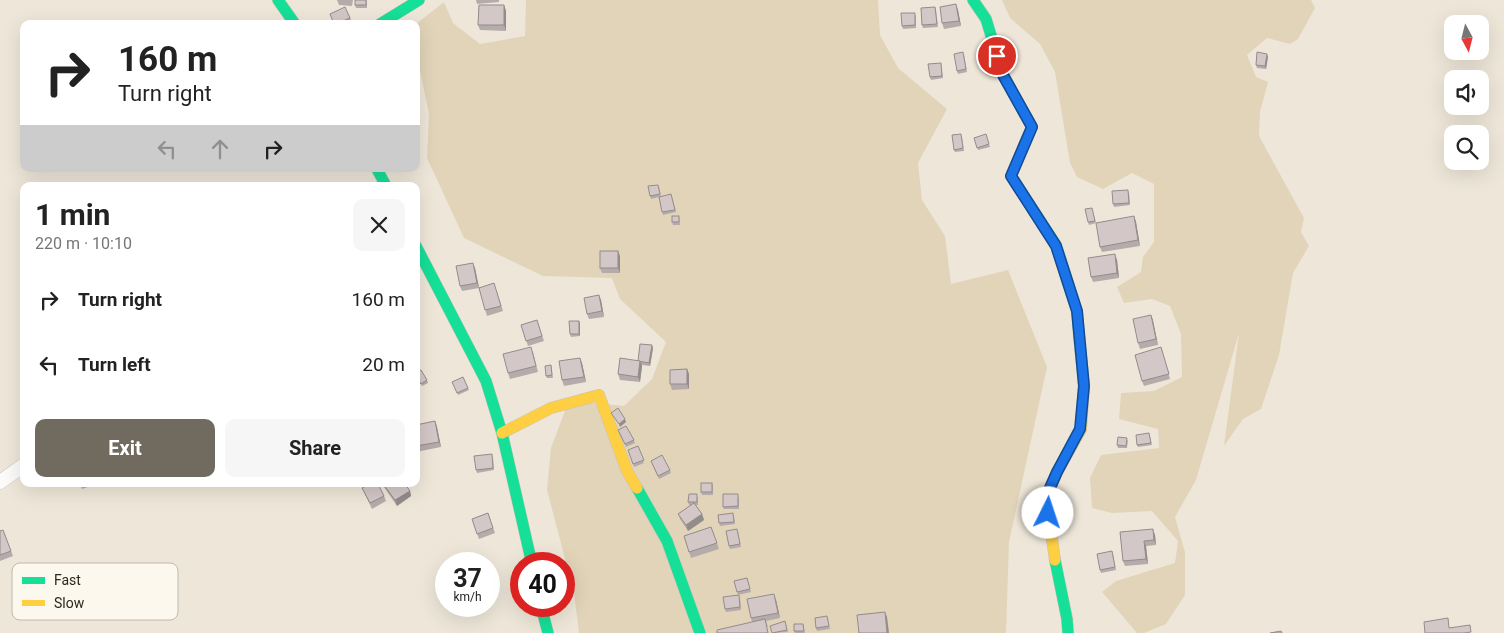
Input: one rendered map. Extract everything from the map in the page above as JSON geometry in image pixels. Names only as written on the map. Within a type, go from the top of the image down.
[{"type":"street","points":[[278,0],[292,20]]},
{"type":"street","points":[[386,20],[419,0]]},
{"type":"street","points":[[973,0],[986,19],[1003,75],[1032,127],[1011,176],[1056,246],[1077,311],[1084,386],[1080,429],[1046,497],[1052,546],[1067,619],[1068,633]]},
{"type":"street","points":[[420,254],[486,381],[502,433],[529,552]]},
{"type":"street","points":[[502,433],[551,408],[599,396],[627,470],[666,541],[700,633]]},
{"type":"street","points":[[0,482],[20,468]]},
{"type":"street","points":[[544,617],[548,633]]},
{"type":"shaded area","points":[[526,0],[878,0],[880,35],[898,68],[947,109],[918,163],[922,200],[945,236],[951,284],[1008,270],[1047,367],[1009,542],[1006,633],[579,633],[575,601],[575,552],[563,552],[547,490],[551,448],[566,408],[586,402],[624,406],[652,379],[666,342],[620,299],[612,278],[543,276],[464,238],[427,158],[429,114],[420,71],[420,21],[444,2],[453,23],[480,44],[525,36]]},
{"type":"shaded area","points":[[1002,0],[1311,0],[1315,8],[1298,39],[1290,44],[1267,38],[1247,55],[1256,77],[1268,82],[1260,112],[1259,136],[1304,218],[1301,232],[1309,246],[1293,273],[1279,355],[1261,409],[1243,419],[1224,446],[1239,333],[1196,480],[1175,517],[1185,552],[1185,595],[1166,624],[1144,633],[1137,633],[1102,592],[1116,581],[1175,563],[1178,541],[1152,511],[1112,513],[1092,508],[1090,478],[1101,455],[1159,448],[1158,429],[1119,419],[1121,393],[1154,391],[1182,377],[1181,334],[1170,306],[1152,299],[1124,303],[1117,287],[1141,272],[1143,257],[1154,242],[1154,184],[1132,173],[1103,189],[1077,177],[1070,163],[1055,72],[1040,44],[1010,18]]},
{"type":"building","points":[[355,0],[366,0],[366,5],[355,5]]},
{"type":"building","points":[[956,4],[959,21],[942,23],[940,7]]},
{"type":"building","points":[[479,5],[504,5],[504,25],[478,25]]},
{"type":"building","points":[[345,7],[350,18],[332,20],[330,14]]},
{"type":"building","points":[[935,7],[937,24],[922,25],[921,8]]},
{"type":"building","points":[[901,13],[915,13],[915,25],[902,26]]},
{"type":"building","points":[[963,52],[966,69],[957,71],[954,54]]},
{"type":"building","points":[[1257,52],[1267,54],[1265,66],[1256,65]]},
{"type":"building","points":[[941,63],[942,76],[930,77],[928,64]]},
{"type":"building","points":[[961,134],[963,148],[954,150],[952,135]]},
{"type":"building","points":[[986,134],[989,144],[977,148],[974,138]]},
{"type":"building","points":[[658,185],[660,194],[650,196],[648,186]]},
{"type":"building","points":[[1128,190],[1129,203],[1113,204],[1112,191]]},
{"type":"building","points":[[671,194],[675,210],[662,212],[659,197]]},
{"type":"building","points":[[1092,208],[1095,221],[1088,222],[1085,209]]},
{"type":"building","points":[[672,216],[679,216],[679,222],[672,222]]},
{"type":"building","points":[[1134,216],[1138,240],[1100,247],[1096,223]]},
{"type":"building","points":[[600,251],[618,251],[618,268],[600,268]]},
{"type":"building","points":[[1115,254],[1117,273],[1091,277],[1088,258]]},
{"type":"building","points":[[473,263],[477,283],[460,286],[456,266]]},
{"type":"building","points":[[494,283],[501,306],[485,310],[479,288]]},
{"type":"building","points":[[599,295],[602,311],[587,314],[584,298]]},
{"type":"building","points":[[1151,315],[1156,339],[1138,343],[1133,319]]},
{"type":"building","points":[[537,320],[542,336],[526,341],[521,325]]},
{"type":"building","points":[[569,321],[579,321],[579,334],[570,334]]},
{"type":"building","points":[[640,344],[652,345],[649,363],[638,361]]},
{"type":"building","points":[[531,347],[536,366],[508,373],[503,354]]},
{"type":"building","points":[[1161,347],[1169,374],[1142,381],[1135,355]]},
{"type":"building","points":[[580,358],[584,377],[562,380],[559,361]]},
{"type":"building","points":[[620,358],[640,361],[638,377],[618,374]]},
{"type":"building","points":[[551,365],[552,375],[546,376],[545,366]]},
{"type":"building","points":[[687,369],[687,384],[670,384],[670,370]]},
{"type":"building","points":[[420,370],[427,380],[421,384],[420,382]]},
{"type":"building","points":[[463,377],[468,388],[457,393],[452,382]]},
{"type":"building","points":[[618,408],[625,419],[619,424],[611,413]]},
{"type":"building","points":[[435,421],[439,442],[420,445],[420,424]]},
{"type":"building","points":[[626,426],[634,440],[625,444],[618,430]]},
{"type":"building","points":[[1149,433],[1151,443],[1137,445],[1136,435]]},
{"type":"building","points":[[1118,437],[1127,438],[1126,446],[1117,445]]},
{"type":"building","points":[[638,446],[644,460],[633,464],[628,450]]},
{"type":"building","points":[[492,454],[493,468],[476,470],[474,456]]},
{"type":"building","points":[[662,455],[670,470],[658,476],[651,461]]},
{"type":"building","points":[[701,483],[712,483],[712,492],[701,492]]},
{"type":"building","points":[[380,487],[384,496],[370,503],[362,488]]},
{"type":"building","points":[[385,487],[407,487],[410,491],[395,500]]},
{"type":"building","points":[[689,494],[697,494],[697,502],[688,502]]},
{"type":"building","points":[[723,494],[738,494],[738,506],[723,507]]},
{"type":"building","points":[[694,503],[702,514],[686,525],[678,514]]},
{"type":"building","points":[[488,513],[493,528],[477,534],[472,519]]},
{"type":"building","points":[[733,513],[734,522],[719,523],[718,515]]},
{"type":"building","points":[[711,527],[717,543],[689,552],[684,536]]},
{"type":"building","points":[[737,529],[740,544],[729,546],[726,531]]},
{"type":"building","points":[[1153,529],[1154,540],[1144,541],[1146,559],[1123,561],[1120,532]]},
{"type":"building","points":[[3,530],[11,551],[0,555],[0,531]]},
{"type":"building","points":[[1112,551],[1115,567],[1100,570],[1097,554]]},
{"type":"building","points":[[747,578],[750,589],[737,592],[734,581]]},
{"type":"building","points":[[774,594],[778,613],[751,618],[747,599]]},
{"type":"building","points":[[739,595],[740,607],[725,609],[723,597]]},
{"type":"building","points":[[885,612],[887,633],[859,633],[857,615]]},
{"type":"building","points":[[827,616],[829,626],[816,628],[815,618]]},
{"type":"building","points":[[1448,618],[1449,628],[1470,625],[1471,632],[1425,633],[1424,622]]},
{"type":"building","points":[[765,619],[768,633],[717,633],[717,630]]},
{"type":"building","points":[[785,621],[787,630],[772,633],[770,626]]},
{"type":"building","points":[[794,624],[803,624],[804,631],[794,631]]},
{"type":"traffic: fast","points":[[278,0],[292,20]]},
{"type":"traffic: fast","points":[[386,20],[419,0]]},
{"type":"traffic: fast","points":[[973,0],[986,19],[1003,75],[1032,127],[1011,176],[1056,245],[1077,311],[1079,336]]},
{"type":"traffic: fast","points":[[379,172],[384,182]]},
{"type":"traffic: fast","points":[[420,254],[486,381],[502,433],[529,552]]},
{"type":"traffic: fast","points":[[637,488],[667,541],[700,633]]},
{"type":"traffic: fast","points":[[1055,560],[1068,633]]},
{"type":"traffic: fast","points":[[544,617],[548,633]]},
{"type":"traffic: slow","points":[[1055,560],[1046,497],[1057,472],[1081,429],[1084,386],[1079,336]]},
{"type":"traffic: slow","points":[[502,433],[551,408],[599,395],[627,471],[637,488]]},
{"type":"route","points":[[997,56],[1003,75],[1032,127],[1011,176],[1022,190],[1056,246],[1077,311],[1084,386],[1080,429],[1046,497],[1048,513]]}]
